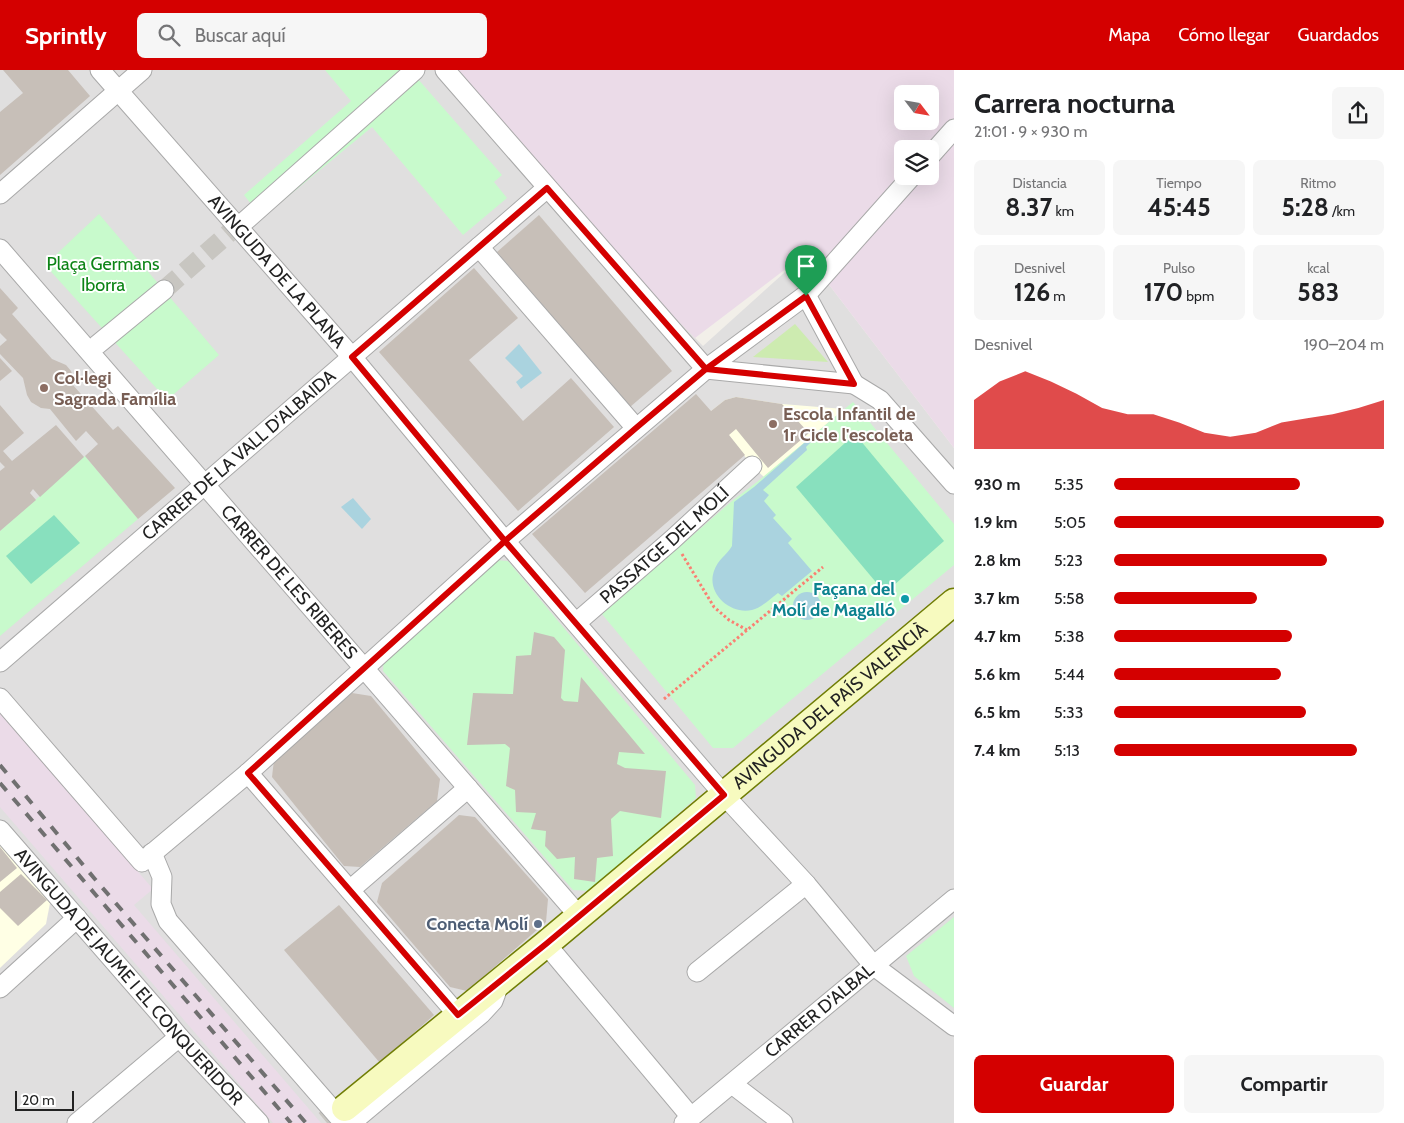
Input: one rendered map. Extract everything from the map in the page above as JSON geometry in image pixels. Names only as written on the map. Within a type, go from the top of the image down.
[{"type":"street","name":"AVINGUDA DE LA PLANA","points":[[100,70],[352,357],[505,541],[724,795],[806,884],[874,966],[954,1026]]},
{"type":"street","points":[[0,194],[142,70]]},
{"type":"street","points":[[245,220],[415,70]]},
{"type":"street","points":[[445,70],[706,369],[854,384],[880,400],[954,484]]},
{"type":"street","points":[[939,146],[954,130]]},
{"type":"street","points":[[147,858],[248,773],[505,541],[636,428],[706,369],[806,296],[904,185]]},
{"type":"street","name":"CARRER DE LA VALL D'ALBAIDA","points":[[0,662],[547,188]]},
{"type":"street","points":[[479,247],[636,428]]},
{"type":"street","name":"CARRER DE LES RIBERES","points":[[0,249],[579,916]]},
{"type":"street","points":[[98,346],[164,290]]},
{"type":"street","points":[[806,296],[854,384]]},
{"type":"street","name":"PASSATGE DEL MOLÍ","points":[[576,623],[673,539],[752,466]]},
{"type":"street","name":"AVINGUDA DEL PAÍS VALENCIÀ","points":[[347,1118],[458,1015],[546,944],[954,602]]},
{"type":"street","points":[[0,698],[147,858],[162,877],[161,904],[168,921],[347,1118]]},
{"type":"street","points":[[248,773],[458,1015]]},
{"type":"street","points":[[350,890],[468,788]]},
{"type":"street","name":"AVINGUDA DE JAUME I EL CONQUERIDOR","points":[[0,830],[179,1037],[259,1123]]},
{"type":"street","points":[[697,972],[806,884]]},
{"type":"street","name":"CARRER D'ALBAL","points":[[688,1120],[954,898]]},
{"type":"street","points":[[0,988],[77,918]]},
{"type":"street","points":[[546,944],[688,1120]]},
{"type":"street","name":"AVINGUDA DEL PAÍS VALENCIÀ","points":[[347,1118],[481,1014],[493,1001],[499,982]]},
{"type":"street","points":[[77,1123],[179,1037]]},
{"type":"street","points":[[732,1084],[783,1123]]},
{"type":"path","points":[[673,539],[714,607],[729,620],[747,630]]},
{"type":"path","points":[[671,693],[823,567]]},
{"type":"shaded area","points":[[0,70],[454,70],[547,188],[703,346],[804,255],[830,286],[954,448],[954,1123],[0,1123]]},
{"type":"shaded area","points":[[454,70],[954,70],[954,448],[830,286],[804,255],[695,338],[547,188]]},
{"type":"shaded area","name":"Escola Infantil de 1r Cicle l'escoleta","points":[[736,397],[782,404],[844,409],[764,477],[752,466],[711,411],[725,400]]},
{"type":"shaded area","points":[[0,713],[153,889],[134,905],[321,1123],[273,1123],[0,807]]},
{"type":"shaded area","points":[[0,845],[50,903],[46,924],[0,968]]},
{"type":"green space","points":[[325,70],[410,70],[502,175],[494,182],[507,198],[463,235],[372,127],[262,218],[244,195],[351,101]]},
{"type":"green space","name":"Plaça Germans Iborra","points":[[99,214],[219,355],[167,400],[45,265]]},
{"type":"green space","points":[[795,324],[828,362],[753,357]]},
{"type":"green space","points":[[853,402],[954,524],[954,565],[733,748],[713,748],[602,614],[732,501]]},
{"type":"green space","points":[[855,434],[944,541],[885,593],[796,487]]},
{"type":"green space","points":[[85,456],[138,519],[0,636],[0,531]]},
{"type":"green space","points":[[54,515],[80,543],[31,584],[6,556]]},
{"type":"green space","points":[[494,560],[508,561],[695,785],[696,798],[590,891],[573,890],[383,671],[384,656]]},
{"type":"green space","points":[[954,917],[954,1008],[914,976],[906,956]]},
{"type":"water","points":[[519,344],[542,373],[521,389],[516,382],[523,376],[505,358]]},
{"type":"water","points":[[810,438],[813,440],[806,447],[807,450],[763,490],[769,495],[764,501],[776,515],[773,518],[792,539],[788,543],[812,571],[782,596],[778,593],[755,609],[744,611],[728,606],[717,594],[713,587],[712,579],[718,563],[732,546],[734,502]]},
{"type":"water","points":[[353,498],[371,519],[362,529],[341,507]]},
{"type":"water","points":[[807,592],[817,596],[821,606],[817,616],[807,620],[797,616],[793,606],[797,596]]},
{"type":"building","points":[[3,70],[68,70],[90,96],[0,175],[0,112],[23,93]]},
{"type":"building","points":[[539,215],[672,371],[630,407],[497,252]]},
{"type":"building","points":[[474,268],[518,318],[469,360],[523,421],[571,378],[614,427],[518,511],[379,352]]},
{"type":"building","points":[[0,288],[18,308],[12,314],[52,359],[66,365],[71,371],[74,379],[72,384],[113,430],[118,426],[175,488],[138,519],[85,456],[98,444],[86,431],[76,441],[50,409],[41,408],[31,402],[27,395],[23,378],[0,354],[0,346],[7,340],[0,333]]},
{"type":"building","points":[[0,358],[12,371],[0,381]]},
{"type":"building","points":[[696,394],[711,411],[725,400],[736,397],[782,404],[809,433],[768,468],[736,429],[729,435],[745,455],[585,593],[532,534]]},
{"type":"building","points":[[0,405],[24,433],[3,451],[12,461],[56,425],[84,457],[40,497],[33,489],[30,493],[36,500],[0,531],[0,471],[5,467],[0,462]]},
{"type":"building","points":[[534,632],[554,637],[565,650],[561,698],[564,701],[578,702],[581,677],[645,754],[619,752],[617,764],[625,768],[666,771],[661,818],[620,811],[611,819],[613,856],[597,858],[595,882],[574,879],[575,857],[557,859],[545,846],[546,831],[531,829],[536,813],[516,812],[515,790],[506,786],[510,748],[505,744],[467,745],[473,693],[513,694],[516,656],[531,655]]},
{"type":"building","points":[[352,693],[371,696],[440,779],[437,801],[360,867],[344,866],[272,777],[274,760]]},
{"type":"building","points":[[459,815],[475,817],[548,899],[546,922],[467,991],[450,987],[377,902],[382,883]]},
{"type":"building","points":[[0,847],[17,868],[0,882]]},
{"type":"building","points":[[21,874],[47,900],[18,926],[0,908],[0,892]]},
{"type":"building","points":[[339,905],[434,1015],[380,1063],[284,950]]},
{"type":"tunnel","points":[[164,290],[229,233]]},
{"type":"tunnel","points":[[327,1123],[345,1108]]},
{"type":"railway","points":[[0,765],[94,878],[306,1123]]},
{"type":"railway","points":[[0,783],[291,1123]]},
{"type":"place","name":"Col·legi Sagrada Família","points":[[44,388]]},
{"type":"place","name":"Escola Infantil de 1r Cicle l'escoleta","points":[[773,424]]},
{"type":"place","name":"Façana del Molí de Magalló","points":[[905,599]]},
{"type":"place","name":"Conecta Molí","points":[[538,924]]},
{"type":"route","points":[[806,296],[706,369],[636,428],[505,541],[248,773],[458,1015],[724,795],[505,541],[352,357],[547,188],[706,369],[854,384],[806,296]]}]
